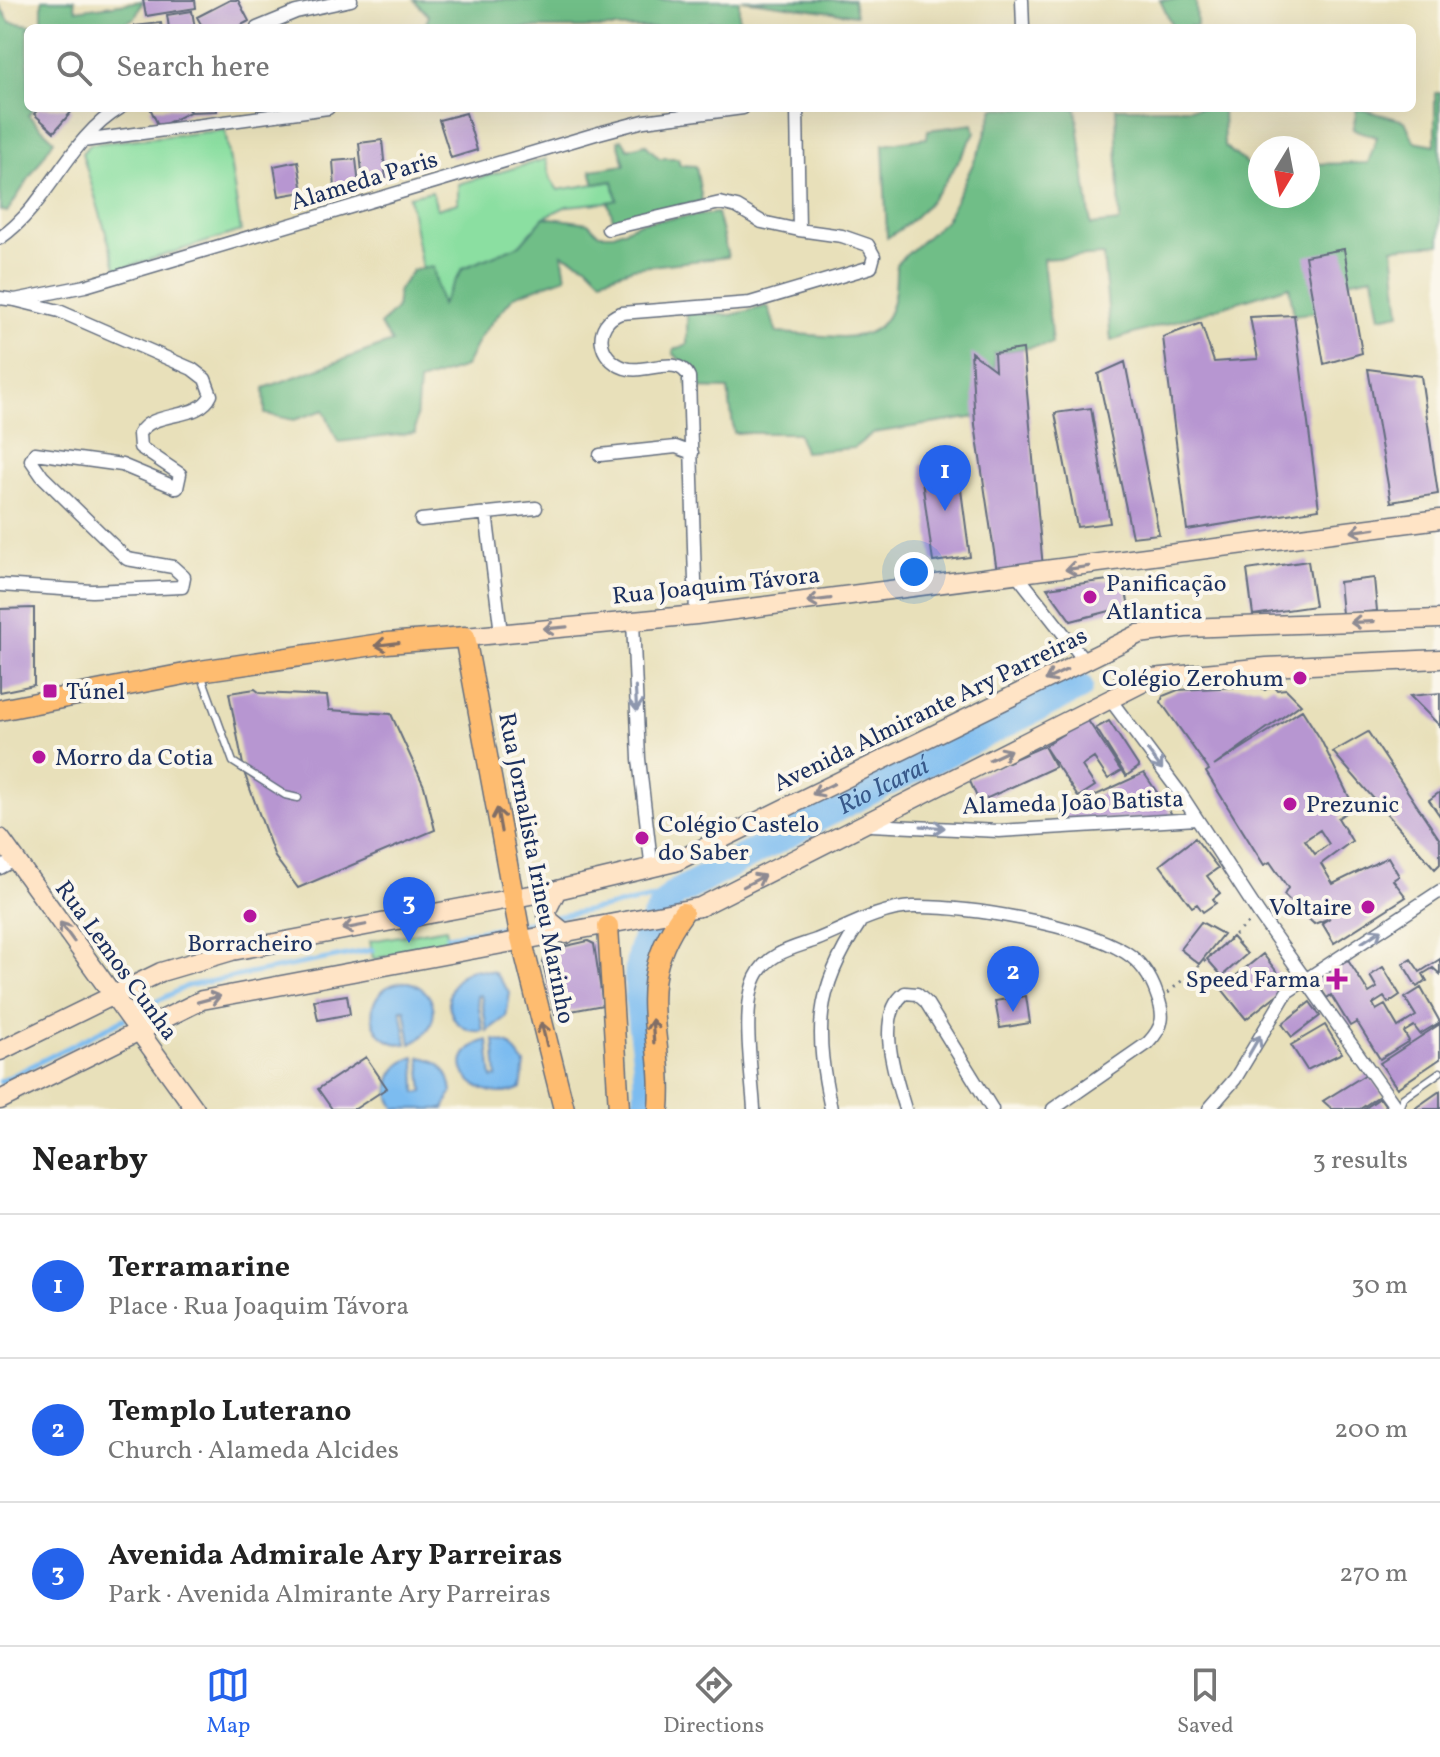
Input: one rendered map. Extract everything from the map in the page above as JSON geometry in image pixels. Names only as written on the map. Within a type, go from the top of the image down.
[{"type":"main road","name":"Rua Joaquim Távora","points":[[0,710],[200,671],[387,643],[696,615],[1018,576],[1440,519]]},
{"type":"main road","name":"Avenida Almirante Ary Parreiras","points":[[0,1100],[125,1013],[161,972],[232,951],[514,900],[552,898],[652,870],[1139,634],[1160,630],[1440,619]]},
{"type":"main road","name":"Rua Jornalista Irineu Marinho","points":[[465,637],[521,937],[564,1109]]},
{"type":"main road","name":"Avenida Almirante Ary Parreiras","points":[[0,1051],[125,1013],[559,929],[608,926],[683,913],[735,891],[1109,691],[1139,682],[1183,672],[1440,659]]},
{"type":"main road","name":"Rua Lemos Cunha","points":[[0,838],[8,864],[125,1013],[195,1109]]},
{"type":"main road","points":[[552,898],[547,916],[559,929]]},
{"type":"main road","points":[[659,1109],[653,1032],[653,980],[664,944],[683,913]]},
{"type":"main road","points":[[608,926],[619,1109]]},
{"type":"street","points":[[267,24],[296,12],[351,0]]},
{"type":"street","points":[[1022,0],[1023,24]]},
{"type":"street","points":[[0,238],[25,221],[91,129],[114,112]]},
{"type":"street","points":[[83,141],[298,112]]},
{"type":"street","name":"Alameda Paris","points":[[0,298],[15,300],[85,286],[644,121],[713,112]]},
{"type":"street","points":[[797,112],[799,230]]},
{"type":"street","points":[[608,229],[720,203],[737,207],[762,222],[861,242],[871,250],[874,263],[860,272],[827,278],[750,303],[621,313],[604,324],[600,340],[603,350],[622,368],[638,370],[674,365],[686,371],[691,388],[696,615]]},
{"type":"street","points":[[0,224],[13,229]]},
{"type":"street","points":[[0,585],[92,591],[182,587],[184,577],[173,567],[127,559],[42,476],[31,460],[35,453],[89,458],[122,465],[177,488],[180,474],[140,447],[139,434],[153,422],[201,407],[211,395],[205,379],[192,369],[59,311],[15,300]]},
{"type":"street","points":[[600,455],[676,447],[692,453]]},
{"type":"street","points":[[421,520],[536,508]]},
{"type":"street","points":[[486,513],[501,633]]},
{"type":"street","points":[[1018,576],[1085,661]]},
{"type":"street","points":[[633,621],[639,759],[652,870]]},
{"type":"street","points":[[1109,691],[1259,914],[1398,1109]]},
{"type":"street","name":"Alameda João Batista","points":[[855,827],[880,824],[999,831],[1197,819]]},
{"type":"street","points":[[1209,1109],[1235,1079],[1287,992],[1440,891]]},
{"type":"street","points":[[754,1109],[750,1010],[751,988],[757,974],[777,955],[894,909],[911,907],[942,908],[1060,927],[1125,952],[1142,966],[1160,1001],[1163,1025],[1148,1043],[1053,1109]]},
{"type":"street","points":[[831,1109],[819,1017],[847,942],[859,924]]},
{"type":"street","points":[[905,1109],[890,1041],[894,1009],[905,993],[917,994],[926,1002],[992,1109]]},
{"type":"lane","points":[[200,671],[233,762],[285,795],[298,798]]},
{"type":"lane","points":[[1398,1109],[1403,1098],[1440,1072]]},
{"type":"path","points":[[1104,677],[1109,691]]},
{"type":"path","points":[[1160,1001],[1259,914]]},
{"type":"green space","points":[[42,0],[74,0],[76,10],[143,1],[135,18],[122,24],[42,24]]},
{"type":"green space","points":[[414,0],[739,0],[739,24],[710,21],[710,24],[426,24],[429,16]]},
{"type":"green space","points":[[742,0],[853,0],[856,15]]},
{"type":"green space","points":[[1160,0],[1196,0],[1197,24],[1171,24]]},
{"type":"green space","points":[[0,6],[10,22],[24,24],[24,112],[31,112],[28,115],[54,140],[7,212],[0,210]]},
{"type":"green space","points":[[1435,93],[1440,93],[1440,244],[1393,248],[1400,313],[1380,317],[1373,276],[1332,284],[1334,310],[1294,315],[1289,286],[1111,341],[1103,255],[1043,259],[1052,344],[994,353],[995,370],[976,417],[873,433],[854,448],[804,452],[798,433],[734,433],[728,389],[689,388],[685,365],[673,353],[674,349],[687,345],[687,312],[731,315],[768,306],[777,333],[846,337],[877,328],[888,315],[894,294],[896,264],[946,220],[982,145],[993,112],[1077,112],[1091,225],[1120,222],[1116,112],[1223,112],[1224,146],[1248,165],[1248,208],[1320,208],[1320,164],[1368,163],[1377,137],[1353,129],[1356,112],[1372,112],[1405,121],[1414,141],[1435,145]]},
{"type":"green space","points":[[973,124],[975,132],[938,191],[915,217],[887,238],[883,144],[927,138],[928,130]]},
{"type":"green space","points":[[225,130],[241,231],[117,270],[82,153],[90,144]]},
{"type":"green space","points":[[622,139],[628,149],[645,144],[659,158],[678,158],[680,165],[696,166],[702,201],[614,222],[608,202],[617,200],[613,181],[595,184],[591,170],[625,165],[618,141]]},
{"type":"green space","points":[[546,159],[550,178],[558,190],[613,181],[617,201],[567,206],[544,217],[520,245],[463,268],[441,306],[433,268],[422,269],[409,196],[432,191],[437,209],[458,203],[458,184]]},
{"type":"green space","points":[[717,213],[728,257],[633,268],[601,279],[587,265],[562,254],[566,277],[514,296],[481,335],[465,367],[419,382],[415,433],[338,442],[324,410],[294,420],[265,414],[264,388],[392,342],[380,325],[396,309],[398,291],[413,270],[433,267],[441,305],[463,268],[520,245],[544,217],[588,223],[599,234],[614,234],[642,222]]},
{"type":"green space","points":[[446,928],[449,945],[373,959],[370,941]]},
{"type":"water","points":[[474,969],[494,972],[510,993],[506,1017],[487,1031],[481,995],[477,996],[483,1031],[470,1030],[459,1024],[449,1005],[454,983]]},
{"type":"water","points":[[409,982],[420,987],[432,1002],[432,1021],[428,1030],[411,1044],[405,1009],[401,1009],[407,1044],[392,1042],[381,1035],[375,1025],[372,1014],[375,1002],[381,992],[393,984]]},
{"type":"water","points":[[488,1040],[492,1078],[497,1077],[494,1040],[509,1044],[525,1064],[521,1088],[505,1093],[490,1092],[468,1078],[463,1068],[464,1057],[472,1048]]},
{"type":"water","points":[[415,1057],[416,1093],[423,1092],[420,1057],[438,1064],[446,1073],[452,1092],[444,1109],[396,1109],[389,1093],[391,1078],[400,1065]]},
{"type":"building","points":[[143,0],[195,0],[196,8],[146,16]]},
{"type":"building","points":[[230,0],[238,0],[249,21],[243,24],[201,24],[197,17]]},
{"type":"building","points":[[192,11],[194,24],[168,24],[167,15]]},
{"type":"building","points":[[36,112],[71,112],[54,132],[34,114]]},
{"type":"building","points":[[152,112],[190,112],[159,127]]},
{"type":"building","points":[[466,113],[477,150],[451,158],[439,120]]},
{"type":"building","points":[[382,140],[386,180],[363,182],[359,143]]},
{"type":"building","points":[[356,159],[359,186],[335,188],[333,161]]},
{"type":"building","points":[[298,161],[303,192],[279,196],[274,166]]},
{"type":"building","points":[[1344,249],[1362,353],[1324,364],[1305,256]]},
{"type":"building","points":[[1294,315],[1319,509],[1187,530],[1163,337],[1201,323],[1214,362],[1258,359],[1250,317]]},
{"type":"building","points":[[1023,349],[1043,568],[998,578],[975,425],[971,352],[995,370],[994,353]]},
{"type":"building","points":[[1125,362],[1159,534],[1132,537],[1098,374]]},
{"type":"building","points":[[1368,369],[1421,376],[1438,494],[1391,502]]},
{"type":"building","points":[[1091,408],[1110,523],[1077,527],[1055,413]]},
{"type":"building","points":[[957,460],[970,557],[933,562],[920,465]]},
{"type":"building","points":[[1308,561],[1315,606],[1253,615],[1247,570]]},
{"type":"building","name":"Panificação Atlantica","points":[[1123,578],[1129,606],[1071,621],[1047,588]]},
{"type":"building","points":[[1374,578],[1377,611],[1342,614],[1339,582]]},
{"type":"building","points":[[34,608],[34,685],[0,692],[0,609]]},
{"type":"building","points":[[1273,685],[1277,690],[1286,689],[1301,704],[1214,766],[1302,710],[1321,740],[1354,807],[1338,818],[1352,841],[1321,864],[1333,884],[1388,857],[1399,876],[1393,880],[1406,897],[1334,943],[1322,923],[1330,918],[1314,924],[1284,895],[1288,888],[1270,862],[1264,865],[1206,772],[1209,770],[1161,702],[1163,696],[1178,690],[1259,686],[1265,690]],"holes":[[[1320,830],[1329,844],[1315,854],[1305,840]]]},
{"type":"building","points":[[255,689],[260,693],[327,696],[329,710],[391,714],[424,786],[435,830],[298,888],[275,857],[245,775],[229,693]]},
{"type":"building","points":[[1440,693],[1440,726],[1410,696]]},
{"type":"building","points":[[1087,719],[1121,771],[1108,779],[1094,758],[1082,766],[1095,786],[1078,797],[1044,746]]},
{"type":"building","points":[[1109,721],[1139,767],[1126,776],[1096,728]]},
{"type":"building","points":[[1368,732],[1440,840],[1440,864],[1435,869],[1333,752]]},
{"type":"building","points":[[1044,746],[1055,767],[979,802],[969,779]]},
{"type":"building","points":[[1144,773],[1175,819],[1064,820],[1061,811]]},
{"type":"building","points":[[1440,792],[1440,816],[1429,800]]},
{"type":"building","points":[[1195,838],[1218,868],[1207,876],[1220,893],[1213,899],[1216,903],[1203,912],[1197,904],[1192,907],[1160,865]]},
{"type":"building","points":[[1201,922],[1223,934],[1199,964],[1180,949]]},
{"type":"building","points":[[1232,937],[1247,954],[1222,976],[1207,959]]},
{"type":"building","points":[[588,941],[594,944],[603,1005],[555,1014],[543,963],[546,954],[553,949]]},
{"type":"building","points":[[1263,954],[1288,986],[1246,1019],[1221,988]]},
{"type":"building","points":[[1347,959],[1369,993],[1377,988],[1370,976],[1383,967],[1400,995],[1388,1003],[1384,997],[1373,1004],[1376,1010],[1385,1005],[1398,1027],[1416,1016],[1405,998],[1421,988],[1440,1022],[1420,1034],[1414,1026],[1404,1032],[1409,1041],[1380,1059],[1357,1022],[1350,1026],[1331,995],[1327,998],[1315,980]]},
{"type":"building","points":[[1411,959],[1420,972],[1440,959],[1440,974],[1433,968],[1423,974],[1427,981],[1417,987],[1403,964]]},
{"type":"building","points":[[347,995],[350,1014],[318,1020],[314,1000]]},
{"type":"building","points":[[1026,996],[1030,1023],[1000,1028],[995,1001]]},
{"type":"building","points":[[1310,1002],[1320,1016],[1292,1037],[1282,1024]]},
{"type":"building","points":[[1440,1024],[1440,1059],[1397,1088],[1380,1063]]},
{"type":"building","points":[[1325,1025],[1342,1053],[1307,1070],[1291,1045]]},
{"type":"building","points":[[366,1057],[387,1088],[355,1109],[332,1109],[318,1089]]},
{"type":"building","points":[[1368,1073],[1382,1094],[1360,1109],[1332,1109],[1323,1101]]},
{"type":"building","points":[[1440,1091],[1440,1109],[1414,1109]]},
{"type":"building","points":[[1380,1098],[1388,1109],[1364,1109]]},
{"type":"waterway","name":"Rio Icaraí","points":[[647,1109],[647,1079],[638,997],[639,971],[643,945],[655,920],[675,894],[848,802],[1079,687]]},
{"type":"waterway","points":[[554,917],[675,894]]},
{"type":"waterway","points":[[523,923],[545,919]]},
{"type":"waterway","points":[[447,936],[513,925]]},
{"type":"waterway","points":[[132,1014],[187,986],[372,950]]},
{"type":"waterway","points":[[0,1082],[124,1019]]},
{"type":"place","name":"Terramarine","points":[[945,511]]},
{"type":"place","name":"Panificação Atlantica","points":[[1090,597]]},
{"type":"place","name":"Colégio Zerohum","points":[[1300,678]]},
{"type":"place","name":"Túnel","points":[[50,691]]},
{"type":"place","name":"Morro da Cotia","points":[[39,757]]},
{"type":"place","name":"Prezunic","points":[[1290,804]]},
{"type":"place","name":"Colégio Castelo do Saber","points":[[642,838]]},
{"type":"place","name":"Voltaire","points":[[1368,907]]},
{"type":"place","name":"Borracheiro","points":[[250,916]]},
{"type":"place","name":"Avenida Admirale Ary Parreiras","points":[[409,943]]},
{"type":"place","name":"Speed Farma","points":[[1337,979]]},
{"type":"place","name":"Templo Luterano","points":[[1013,1012]]}]
